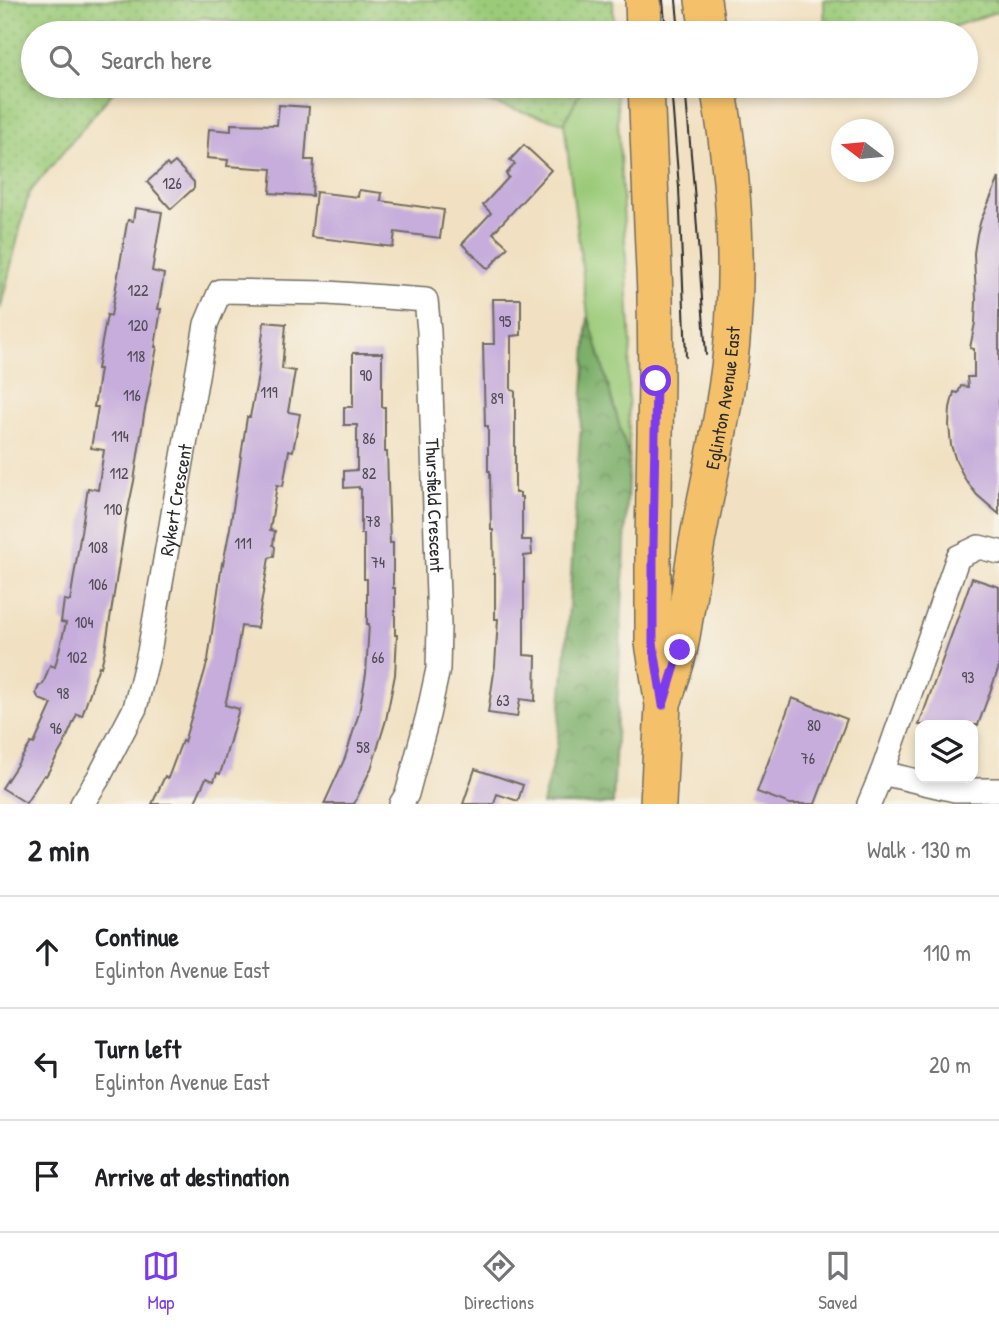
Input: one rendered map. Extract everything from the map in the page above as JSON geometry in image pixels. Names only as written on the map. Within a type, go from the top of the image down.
[{"type":"main road","points":[[643,0],[644,21]]},
{"type":"main road","points":[[703,0],[707,21]]},
{"type":"main road","name":"Eglinton Avenue East","points":[[647,98],[655,294],[653,643],[663,705],[658,804]]},
{"type":"main road","name":"Eglinton Avenue East","points":[[663,705],[680,650],[724,398],[733,327],[733,221],[727,138],[720,98]]},
{"type":"street","name":"Rykert Crescent","points":[[82,804],[135,708],[149,652],[206,324],[220,290],[328,293]]},
{"type":"street","name":"Thursfield Crescent","points":[[328,293],[426,300],[438,586],[438,669],[407,794],[401,804]]},
{"type":"street","points":[[869,804],[958,557],[979,547],[999,552]]},
{"type":"street","points":[[882,773],[955,790],[999,790]]},
{"type":"green space","points":[[0,0],[613,0],[614,21],[226,21],[203,17],[193,21],[21,21],[21,98],[108,98],[29,193],[0,310]]},
{"type":"green space","points":[[824,0],[999,0],[999,11],[970,21],[825,21]]},
{"type":"green space","points":[[473,98],[577,98],[564,123]]},
{"type":"green space","points":[[577,98],[617,98],[631,346],[628,377],[629,459],[588,315],[564,123]]},
{"type":"green space","points":[[588,315],[629,459],[613,804],[542,804],[557,746]]},
{"type":"building","points":[[279,105],[309,107],[305,160],[314,160],[312,196],[270,193],[272,169],[227,166],[228,160],[207,158],[209,129],[231,131],[231,124],[277,125]]},
{"type":"building","points":[[524,145],[551,170],[493,233],[508,247],[488,269],[462,244],[491,213],[483,205],[509,177],[506,174],[515,164],[510,160]]},
{"type":"building","points":[[175,162],[194,182],[194,188],[171,209],[147,182],[167,164],[169,167]]},
{"type":"building","points":[[999,178],[999,514],[977,495],[965,479],[951,445],[949,425],[954,392],[958,393],[961,386],[968,387],[967,377],[974,377],[974,349],[970,348],[976,300],[974,253],[981,220]]},
{"type":"building","points":[[359,190],[382,193],[381,201],[444,210],[440,238],[395,232],[393,247],[311,237],[316,192],[358,197]]},
{"type":"building","points":[[135,208],[162,212],[152,271],[164,274],[158,309],[161,309],[157,347],[105,650],[82,716],[77,714],[46,776],[44,775],[26,803],[2,788],[31,743],[34,744],[52,704],[39,699],[36,693],[43,684],[50,665],[55,667],[66,623],[61,622],[64,600],[70,601],[88,488],[98,490],[104,450],[91,448],[98,407],[94,407],[100,369],[97,369],[107,315],[111,316],[127,223],[128,220],[133,221]]},
{"type":"building","points":[[493,299],[521,299],[521,335],[511,336],[511,390],[515,391],[515,493],[520,493],[522,497],[522,540],[531,540],[532,555],[524,556],[524,655],[536,656],[535,701],[520,699],[517,717],[488,713],[498,619],[495,619],[483,344],[494,344]]},
{"type":"building","points":[[264,322],[286,324],[282,369],[295,371],[288,412],[300,414],[293,451],[289,450],[283,486],[277,485],[270,530],[275,531],[274,556],[269,558],[257,628],[241,626],[225,705],[239,709],[220,774],[217,773],[214,781],[206,778],[194,804],[152,804],[165,776],[168,778],[182,741],[184,742],[208,660],[247,417],[250,417],[258,376]]},
{"type":"building","points":[[353,353],[382,353],[382,407],[385,407],[385,452],[397,635],[395,675],[386,720],[371,769],[354,804],[324,804],[345,758],[359,713],[366,674],[369,624],[367,579],[364,579],[364,534],[361,534],[361,489],[344,488],[344,471],[357,470],[357,425],[344,425],[344,407],[353,407]]},
{"type":"building","points":[[972,578],[999,587],[999,667],[978,725],[978,720],[921,720]]},
{"type":"building","points":[[792,698],[847,719],[815,804],[790,804],[757,792]]},
{"type":"building","points":[[475,769],[523,785],[518,801],[497,794],[494,804],[463,804]]},
{"type":"tram line","points":[[663,0],[665,21]]},
{"type":"tram line","points":[[676,0],[678,21]]},
{"type":"tram line","points":[[672,98],[679,188],[686,357]]},
{"type":"tram line","points":[[686,98],[706,355]]},
{"type":"route","points":[[656,381],[653,643],[663,705],[680,650]]}]
